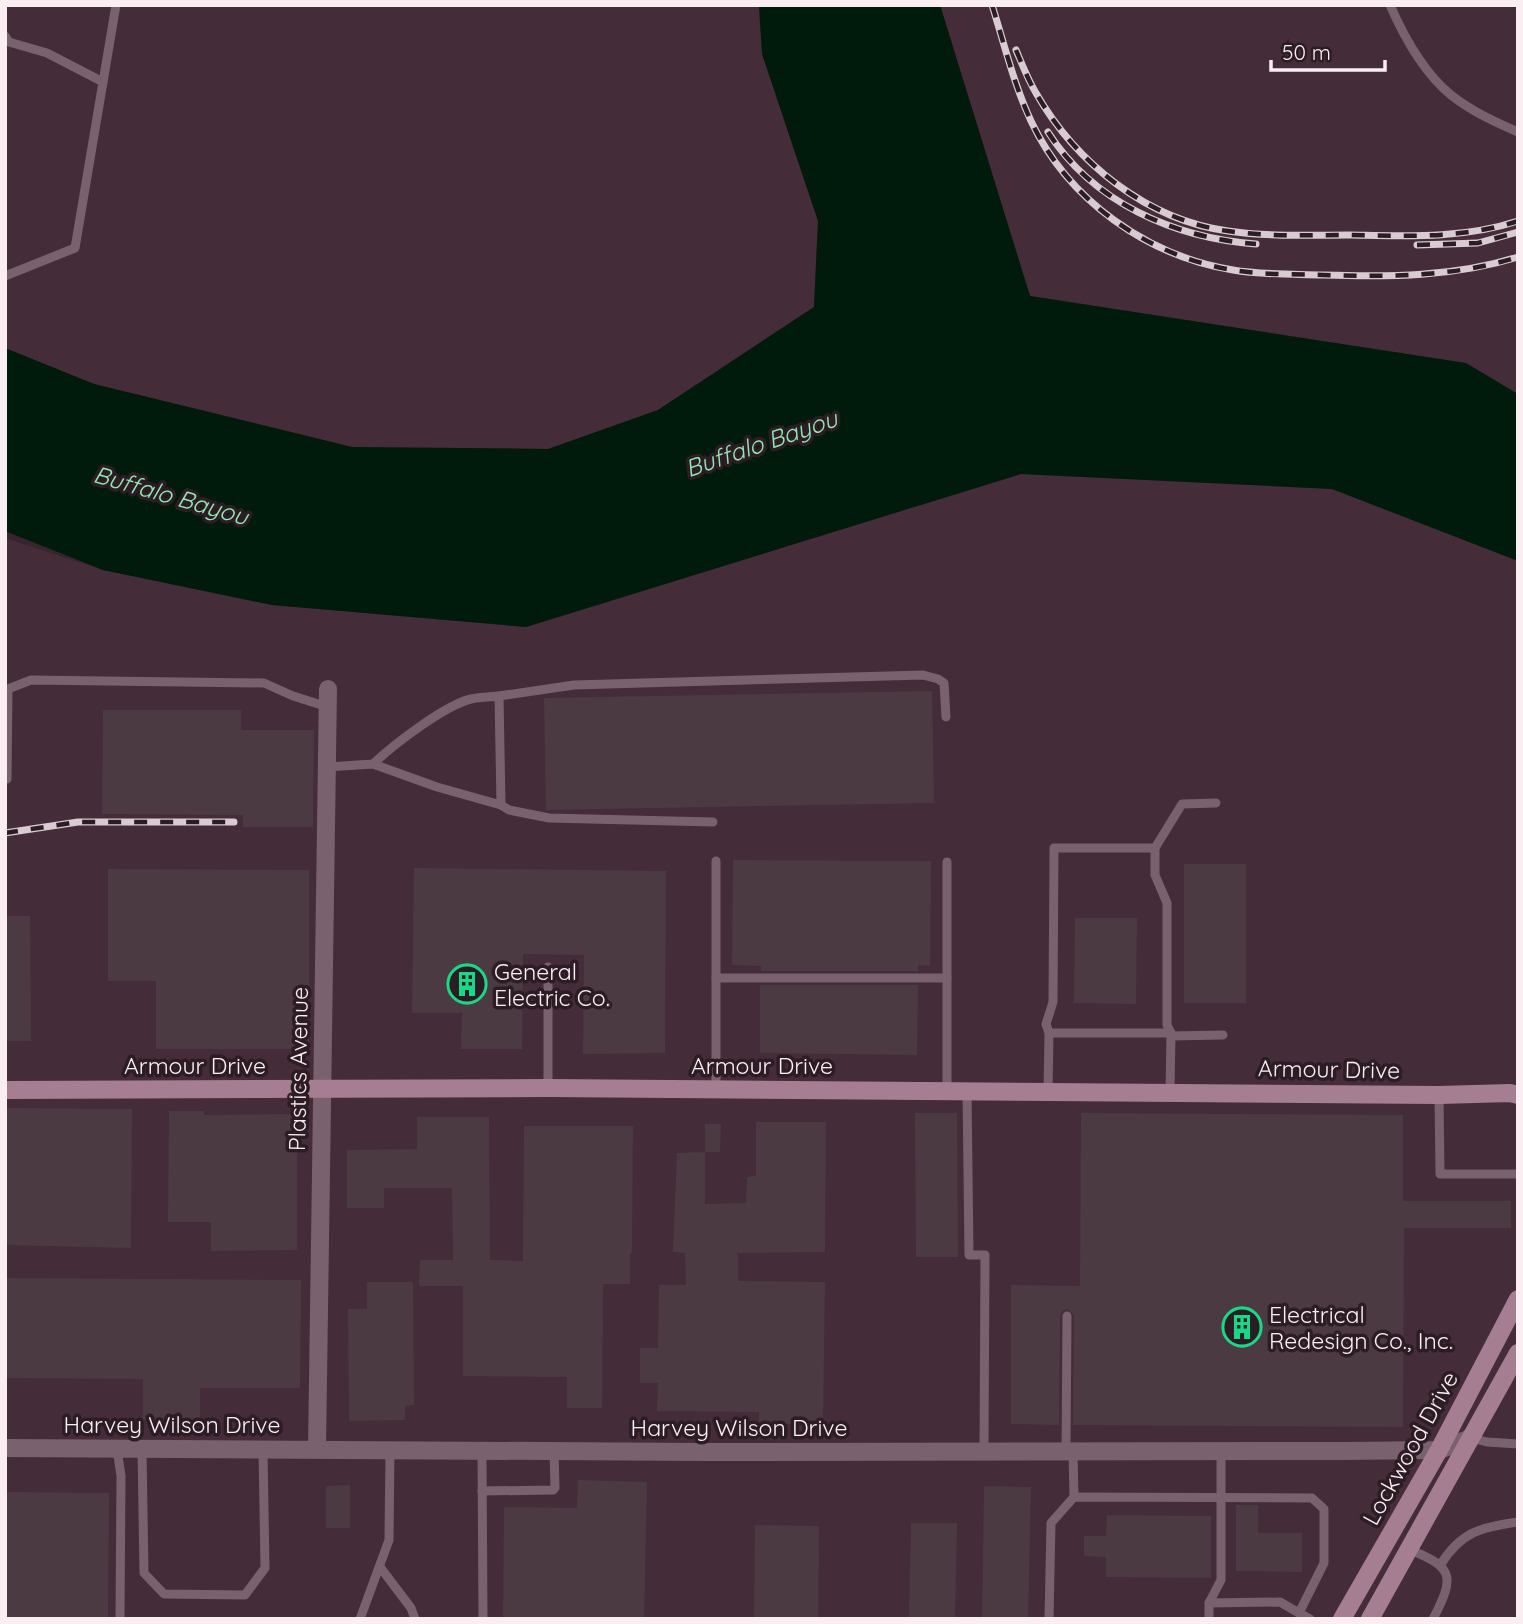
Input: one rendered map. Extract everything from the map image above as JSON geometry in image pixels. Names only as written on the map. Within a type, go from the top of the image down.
[{"type":"street","name":"Plastics Avenue","points":[[317,1449],[328,698]]},
{"type":"street","name":"Armour Drive","points":[[5,1090],[548,1088],[1439,1095],[1515,1093]]},
{"type":"street","name":"Lockwood Drive","points":[[1342,1619],[1439,1450],[1518,1298]]},
{"type":"street","name":"Lockwood Drive","points":[[1370,1619],[1518,1353]]},
{"type":"street","name":"Harvey Wilson Drive","points":[[5,1448],[554,1451],[1439,1450],[1471,1438]]},
{"type":"lane","points":[[5,275],[75,248],[116,5]]},
{"type":"lane","points":[[1390,5],[1398,24],[1425,66],[1450,94],[1480,115],[1518,132]]},
{"type":"lane","points":[[5,36],[9,42],[47,52],[103,82]]},
{"type":"lane","points":[[373,764],[393,744],[469,699],[574,685],[923,675],[943,683],[946,717]]},
{"type":"lane","points":[[6,779],[8,689],[31,680],[264,683],[293,696],[328,698]]},
{"type":"lane","points":[[499,696],[501,805]]},
{"type":"lane","points":[[327,767],[373,764],[437,787],[501,805],[509,810],[549,818],[713,822]]},
{"type":"lane","points":[[1170,1092],[1167,903],[1155,875],[1155,848],[1182,804],[1216,803]]},
{"type":"lane","points":[[1048,1091],[1049,1033],[1046,1024],[1053,1002],[1055,848],[1155,848]]},
{"type":"lane","points":[[716,861],[716,1090]]},
{"type":"lane","points":[[947,862],[947,1091]]},
{"type":"lane","points":[[548,967],[548,1088]]},
{"type":"lane","points":[[716,978],[947,978]]},
{"type":"lane","points":[[1049,1033],[1223,1035]]},
{"type":"lane","points":[[967,1090],[969,1255],[985,1255],[984,1451]]},
{"type":"lane","points":[[1439,1095],[1440,1174],[1518,1174]]},
{"type":"lane","points":[[1049,1619],[1051,1523],[1074,1497],[1070,1451],[1067,1316]]},
{"type":"lane","points":[[1471,1438],[1518,1444]]},
{"type":"lane","points":[[117,1449],[121,1476],[120,1619]]},
{"type":"lane","points":[[142,1449],[144,1573],[164,1594],[245,1595],[265,1568],[263,1450]]},
{"type":"lane","points":[[360,1619],[389,1540],[390,1450]]},
{"type":"lane","points":[[482,1450],[483,1619]]},
{"type":"lane","points":[[482,1491],[553,1490],[554,1451]]},
{"type":"lane","points":[[1209,1619],[1209,1604],[1221,1580],[1221,1451]]},
{"type":"lane","points":[[1074,1497],[1312,1499],[1324,1509],[1324,1563],[1299,1613]]},
{"type":"lane","points":[[1441,1564],[1452,1547],[1464,1537],[1518,1522]]},
{"type":"lane","points":[[1408,1549],[1441,1564],[1447,1579],[1445,1597],[1433,1619]]},
{"type":"lane","points":[[380,1567],[411,1608],[415,1619]]},
{"type":"lane","points":[[1209,1604],[1280,1602],[1310,1619]]},
{"type":"shaded area","points":[[5,5],[759,5],[762,54],[818,221],[814,307],[658,410],[548,449],[352,447],[94,384],[5,348]]},
{"type":"shaded area","points":[[940,5],[1518,5],[1518,405],[1438,359],[1030,296]]},
{"type":"shaded area","points":[[1021,474],[1332,489],[1518,558],[1518,1619],[5,1619],[5,538],[103,570],[272,605],[526,627]]},
{"type":"water","name":"Buffalo Bayou","points":[[759,5],[940,5],[1030,296],[1466,363],[1518,394],[1518,561],[1332,489],[1021,474],[526,627],[272,605],[103,570],[5,531],[5,348],[94,384],[352,447],[548,449],[658,410],[814,307],[818,221],[762,54]]},
{"type":"building","points":[[932,691],[934,803],[546,810],[544,698]]},
{"type":"building","points":[[103,710],[241,710],[241,730],[314,730],[313,827],[243,827],[243,815],[102,814]]},
{"type":"building","points":[[733,860],[931,861],[930,966],[918,965],[918,971],[761,971],[761,966],[732,965]]},
{"type":"building","points":[[1184,864],[1246,864],[1246,1003],[1184,1003]]},
{"type":"building","name":"General Electric Co.","points":[[414,868],[666,871],[665,1053],[583,1054],[584,955],[523,954],[522,1049],[461,1049],[462,1013],[412,1013]]},
{"type":"building","points":[[108,869],[309,870],[309,1049],[156,1049],[156,981],[108,981]]},
{"type":"building","points":[[5,916],[30,916],[31,1041],[5,1041]]},
{"type":"building","points":[[1075,918],[1137,918],[1136,1004],[1074,1003]]},
{"type":"building","points":[[760,985],[918,985],[917,1055],[760,1053]]},
{"type":"building","points":[[5,1108],[132,1109],[131,1248],[5,1245]]},
{"type":"building","points":[[169,1111],[204,1111],[204,1115],[297,1114],[297,1250],[211,1251],[211,1222],[168,1222]]},
{"type":"building","points":[[915,1113],[957,1113],[958,1257],[916,1257]]},
{"type":"building","name":"Electrical Redesign Co., Inc.","points":[[1081,1113],[1403,1115],[1403,1201],[1511,1201],[1511,1228],[1404,1228],[1403,1427],[1073,1425],[1074,1316],[1068,1309],[1063,1310],[1060,1316],[1059,1425],[1011,1424],[1011,1285],[1080,1286]]},
{"type":"building","points":[[417,1117],[489,1117],[490,1260],[523,1261],[524,1126],[633,1126],[630,1284],[603,1284],[602,1408],[567,1408],[567,1377],[463,1376],[463,1286],[419,1286],[420,1260],[453,1260],[452,1188],[384,1188],[384,1208],[347,1208],[347,1150],[417,1149]]},
{"type":"building","points":[[756,1122],[826,1122],[825,1252],[738,1253],[738,1281],[825,1282],[823,1424],[759,1424],[759,1412],[657,1411],[658,1383],[640,1383],[640,1348],[658,1348],[659,1285],[686,1285],[685,1253],[673,1252],[677,1153],[705,1152],[705,1204],[746,1203],[747,1177],[756,1176]]},
{"type":"building","points":[[705,1124],[721,1124],[720,1152],[705,1152]]},
{"type":"building","points":[[5,1278],[301,1280],[300,1388],[200,1388],[200,1421],[143,1420],[143,1379],[5,1378]]},
{"type":"building","points":[[367,1282],[413,1282],[414,1405],[405,1406],[405,1420],[349,1421],[348,1309],[367,1309]]},
{"type":"building","points":[[578,1480],[647,1482],[644,1619],[503,1619],[504,1507],[577,1508]]},
{"type":"building","points":[[350,1485],[350,1528],[326,1528],[326,1486]]},
{"type":"building","points":[[984,1486],[1031,1487],[1028,1619],[982,1619]]},
{"type":"building","points":[[5,1492],[109,1493],[108,1619],[5,1619]]},
{"type":"building","points":[[1236,1505],[1258,1505],[1258,1533],[1302,1533],[1302,1572],[1236,1571]]},
{"type":"building","points":[[1107,1515],[1211,1516],[1211,1578],[1106,1577],[1106,1557],[1084,1556],[1084,1536],[1106,1536]]},
{"type":"building","points":[[911,1523],[957,1523],[955,1619],[909,1619]]},
{"type":"building","points":[[755,1525],[819,1526],[818,1619],[754,1619]]},
{"type":"railway","points":[[992,5],[1019,93],[1047,150],[1066,176],[1088,199],[1141,238],[1170,252],[1201,263],[1244,272],[1348,276],[1446,272],[1518,257]]},
{"type":"railway","points":[[1016,50],[1033,88],[1052,119],[1093,165],[1142,201],[1169,215],[1198,225],[1258,234],[1413,236],[1455,234],[1518,221]]},
{"type":"railway","points":[[1048,132],[1088,179],[1138,212],[1166,225],[1196,234],[1256,244]]},
{"type":"railway","points":[[1417,245],[1478,243],[1518,232]]},
{"type":"railway","points":[[5,833],[78,822],[234,822]]},
{"type":"place","name":"General Electric Co.","points":[[467,984]]},
{"type":"place","name":"Electrical Redesign Co., Inc.","points":[[1242,1327]]}]
